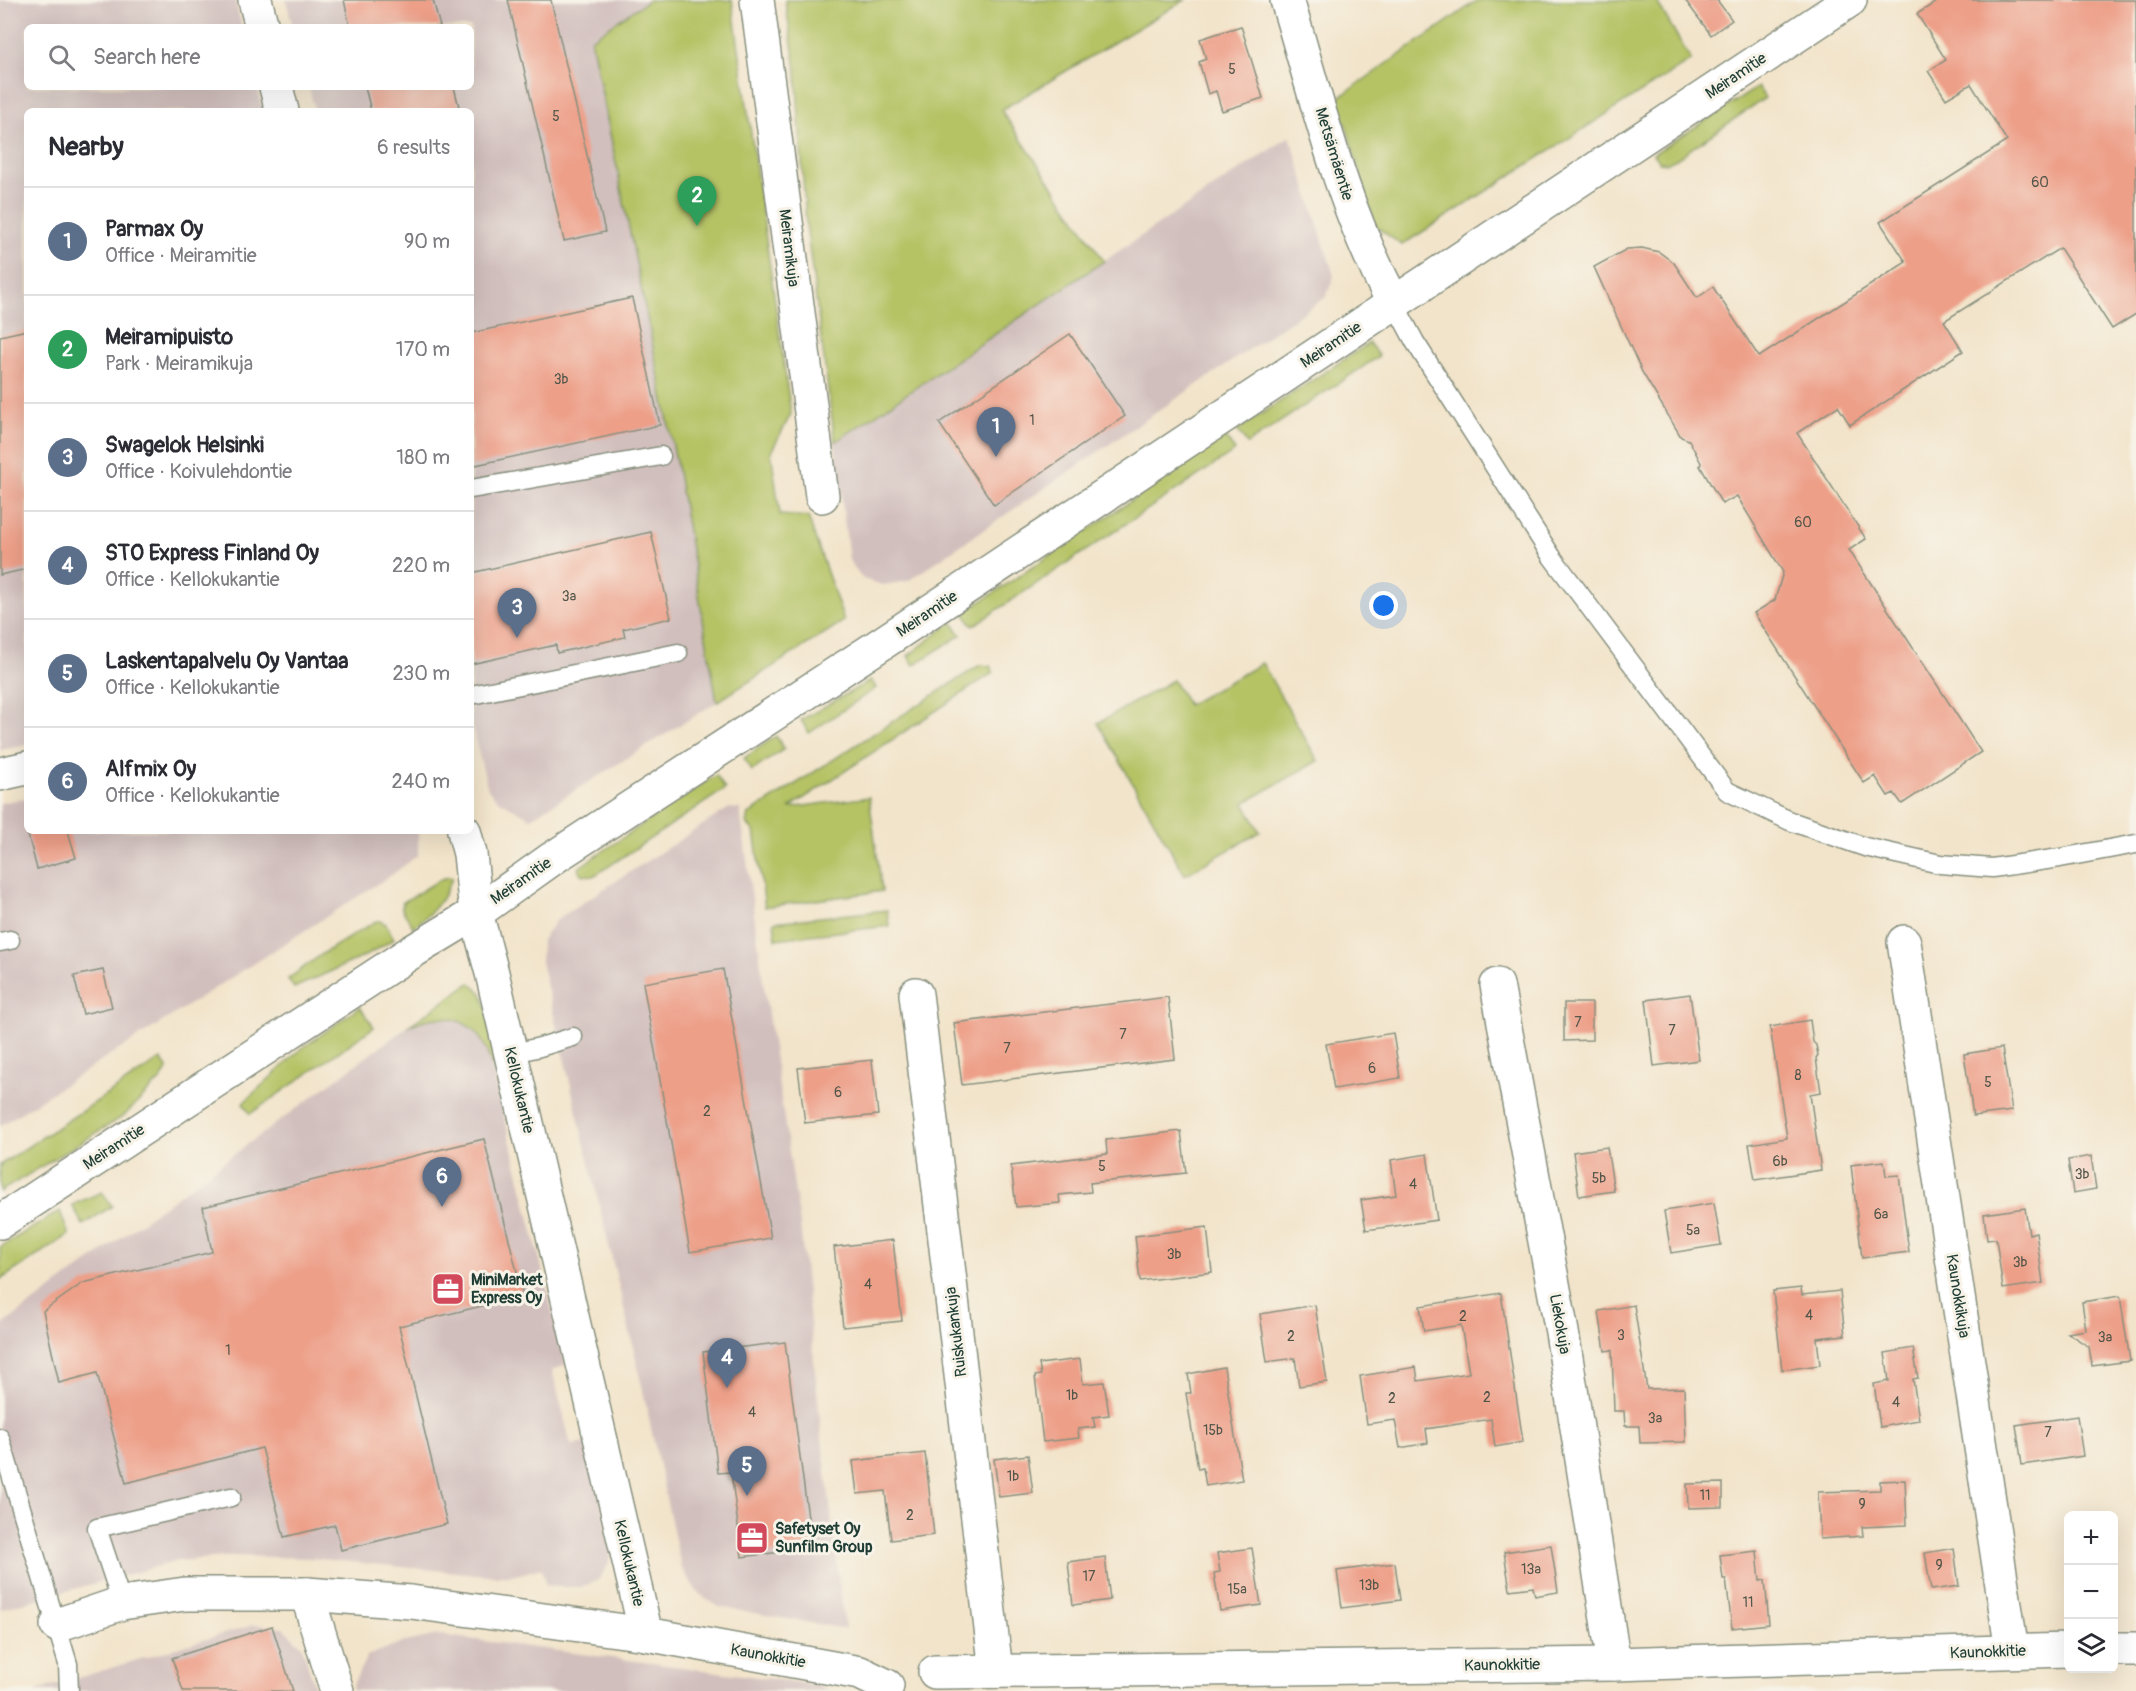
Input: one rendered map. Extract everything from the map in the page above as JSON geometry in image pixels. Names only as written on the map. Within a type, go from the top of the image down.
[{"type":"street","points":[[255,0],[261,24]]},
{"type":"street","name":"Meiramikuja","points":[[757,0],[822,496]]},
{"type":"street","name":"Metsämäentie","points":[[1287,0],[1355,222],[1378,274],[1394,303]]},
{"type":"street","name":"Meiramitie","points":[[0,1222],[410,953],[476,913],[552,858],[875,648],[1850,0]]},
{"type":"street","points":[[277,90],[281,108]]},
{"type":"street","points":[[0,774],[24,769]]},
{"type":"street","name":"Kellokukantie","points":[[57,1625],[122,1603],[184,1594],[307,1593],[411,1602],[646,1634],[476,913],[471,854],[465,834]]},
{"type":"street","name":"Kaunokkikuja","points":[[1904,942],[2012,1651]]},
{"type":"street","name":"Liekokuja","points":[[1497,985],[1562,1332],[1614,1664]]},
{"type":"street","name":"Ruiskukankuja","points":[[916,994],[996,1671]]},
{"type":"street","points":[[307,1593],[337,1691]]},
{"type":"street","name":"Kaunokkitie","points":[[646,1634],[870,1683]]},
{"type":"street","points":[[2118,1649],[2136,1649]]},
{"type":"street","name":"Kaunokkitie","points":[[935,1672],[1614,1664],[2064,1650]]},
{"type":"lane","points":[[1394,303],[1415,342],[1552,556],[1727,791],[1790,821],[1865,847],[1940,864],[1992,868],[2136,844]]},
{"type":"lane","points":[[474,488],[661,456]]},
{"type":"lane","points":[[474,694],[678,653]]},
{"type":"lane","points":[[510,1053],[573,1037]]},
{"type":"lane","points":[[0,1438],[68,1664],[69,1691]]},
{"type":"lane","points":[[122,1603],[97,1528],[231,1497]]},
{"type":"shaded area","points":[[0,0],[235,0],[241,24],[24,24],[24,90],[258,90],[262,108],[24,108],[24,746],[0,750]]},
{"type":"shaded area","points":[[286,0],[649,0],[591,39],[677,466],[717,702],[531,818],[498,800],[488,790],[474,734],[474,108],[314,108],[310,90],[474,90],[474,24],[292,24]]},
{"type":"shaded area","points":[[1290,136],[1334,276],[1326,297],[908,581],[883,585],[863,579],[849,560],[835,442]]},
{"type":"shaded area","points":[[24,799],[24,834],[418,834],[418,855],[393,874],[0,1126],[0,803]]},
{"type":"shaded area","points":[[729,808],[740,809],[763,981],[800,1224],[822,1439],[845,1629],[719,1607],[698,1593],[681,1567],[635,1354],[541,962],[542,940],[556,920]]},
{"type":"shaded area","points":[[438,1017],[463,1022],[479,1036],[490,1059],[566,1365],[552,1370],[571,1445],[590,1443],[611,1552],[608,1565],[598,1580],[582,1587],[563,1587],[546,1585],[541,1568],[520,1574],[497,1576],[310,1558],[237,1556],[178,1561],[0,1609],[0,1327],[407,1027]]},
{"type":"shaded area","points":[[253,1625],[282,1627],[302,1646],[316,1691],[35,1691]]},
{"type":"shaded area","points":[[438,1635],[816,1685],[829,1691],[353,1691],[352,1686],[367,1656],[401,1643]]},
{"type":"green space","points":[[649,0],[732,0],[791,414],[771,452],[780,515],[808,517],[844,621],[717,702],[677,466],[591,39]]},
{"type":"green space","points":[[785,0],[1185,0],[1001,110],[1104,261],[835,442],[806,224],[796,70]]},
{"type":"green space","points":[[1478,0],[1656,0],[1691,60],[1402,245],[1375,226],[1338,98]]},
{"type":"green space","points":[[1758,87],[1765,98],[1676,159],[1668,163],[1659,162],[1653,154]]},
{"type":"green space","points":[[1369,343],[1379,356],[1247,444],[1237,430]]},
{"type":"green space","points":[[1226,437],[1235,451],[973,626],[964,613]]},
{"type":"green space","points":[[952,622],[961,635],[914,665],[908,656]]},
{"type":"green space","points":[[1262,663],[1318,761],[1244,803],[1260,832],[1185,875],[1098,723],[1173,680],[1188,705]]},
{"type":"green space","points":[[980,665],[990,666],[993,673],[789,808],[869,797],[882,891],[765,907],[754,831],[747,824],[749,814]]},
{"type":"green space","points":[[871,680],[876,688],[809,733],[801,720]]},
{"type":"green space","points":[[776,736],[784,749],[752,771],[744,758]]},
{"type":"green space","points":[[716,775],[725,789],[600,872],[593,876],[581,874],[578,868]]},
{"type":"green space","points":[[452,878],[441,900],[413,927],[402,909],[402,903],[441,879]]},
{"type":"green space","points":[[887,910],[889,926],[776,939],[774,922]]},
{"type":"green space","points":[[376,921],[386,924],[394,939],[369,954],[294,988],[288,979],[322,954]]},
{"type":"green space","points":[[470,983],[482,993],[503,1062],[491,1065],[479,1037],[460,1022],[435,1018],[407,1027]]},
{"type":"green space","points":[[360,1007],[374,1027],[250,1114],[243,1103],[301,1049]]},
{"type":"green space","points":[[161,1059],[168,1069],[124,1116],[0,1192],[0,1165]]},
{"type":"green space","points":[[102,1192],[112,1206],[83,1225],[72,1205]]},
{"type":"green space","points":[[60,1211],[69,1235],[0,1280],[0,1247]]},
{"type":"building","points":[[344,0],[433,0],[439,24],[349,24]]},
{"type":"building","points":[[508,0],[551,0],[605,232],[564,241]]},
{"type":"building","points":[[1685,0],[1717,0],[1732,20],[1711,35]]},
{"type":"building","points":[[1939,0],[2136,0],[2136,314],[2112,329],[2060,248],[1944,321],[1963,351],[1850,425],[1838,406],[1797,433],[1866,539],[1849,550],[1981,752],[1902,804],[1894,793],[1888,796],[1875,776],[1864,783],[1754,613],[1775,600],[1783,572],[1737,496],[1722,504],[1700,466],[1701,463],[1689,440],[1681,437],[1642,372],[1594,267],[1627,249],[1642,248],[1659,252],[1674,263],[1697,298],[1713,287],[1759,357],[1906,262],[1880,222],[2007,141],[1971,84],[1946,99],[1928,71],[1946,60],[1917,14]]},
{"type":"building","points":[[1241,26],[1263,98],[1222,111],[1216,91],[1208,94],[1199,62],[1206,59],[1200,39]]},
{"type":"building","points":[[366,90],[455,90],[459,108],[370,108]]},
{"type":"building","points":[[632,298],[660,425],[474,465],[474,332]]},
{"type":"building","points":[[24,331],[24,570],[0,575],[0,336]]},
{"type":"building","points":[[1070,334],[1125,416],[994,505],[939,423]]},
{"type":"building","points":[[651,532],[671,618],[623,629],[625,637],[557,653],[556,645],[474,663],[474,572]]},
{"type":"building","points":[[28,834],[69,834],[76,858],[37,869]]},
{"type":"building","points":[[723,969],[771,1238],[690,1252],[643,983]]},
{"type":"building","points":[[103,970],[112,1007],[83,1014],[74,976]]},
{"type":"building","points":[[1690,994],[1699,1060],[1654,1066],[1646,1000]]},
{"type":"building","points":[[1168,997],[1175,1059],[962,1085],[954,1023]]},
{"type":"building","points":[[1564,1003],[1592,1003],[1592,1040],[1564,1041]]},
{"type":"building","points":[[1810,1020],[1813,1042],[1818,1055],[1816,1058],[1821,1092],[1810,1094],[1821,1170],[1755,1180],[1749,1144],[1787,1138],[1770,1027]]},
{"type":"building","points":[[1393,1033],[1400,1078],[1334,1089],[1326,1044]]},
{"type":"building","points":[[2002,1048],[2012,1111],[1973,1116],[1964,1054]]},
{"type":"building","points":[[872,1060],[878,1115],[805,1123],[798,1068]]},
{"type":"building","points":[[1181,1131],[1186,1173],[1090,1183],[1091,1192],[1059,1195],[1060,1203],[1016,1207],[1011,1166],[1107,1154],[1106,1140]]},
{"type":"building","points":[[484,1139],[523,1296],[399,1326],[447,1524],[341,1550],[335,1525],[284,1537],[262,1448],[126,1483],[97,1373],[59,1383],[43,1311],[83,1283],[212,1252],[203,1207]]},
{"type":"building","points":[[1607,1147],[1614,1191],[1579,1196],[1573,1152]]},
{"type":"building","points":[[1427,1154],[1437,1220],[1366,1230],[1361,1200],[1396,1195],[1391,1160]]},
{"type":"building","points":[[2091,1156],[2096,1189],[2073,1193],[2068,1160]]},
{"type":"building","points":[[1884,1161],[1886,1176],[1899,1175],[1909,1252],[1862,1258],[1851,1165]]},
{"type":"building","points":[[1714,1203],[1721,1245],[1671,1253],[1664,1211]]},
{"type":"building","points":[[2025,1208],[2029,1234],[2036,1232],[2043,1283],[2003,1289],[1996,1239],[1987,1240],[1984,1214]]},
{"type":"building","points":[[1207,1227],[1212,1272],[1140,1281],[1135,1236]]},
{"type":"building","points":[[893,1240],[902,1321],[843,1327],[834,1247]]},
{"type":"building","points":[[1801,1288],[1802,1295],[1840,1291],[1845,1335],[1817,1338],[1820,1365],[1782,1370],[1773,1291]]},
{"type":"building","points":[[1501,1293],[1523,1442],[1495,1447],[1491,1419],[1426,1429],[1428,1443],[1400,1448],[1395,1420],[1367,1424],[1360,1376],[1416,1367],[1418,1381],[1469,1373],[1461,1325],[1424,1331],[1420,1306]]},
{"type":"building","points":[[2120,1296],[2130,1361],[2092,1366],[2089,1347],[2068,1333],[2086,1330],[2082,1302]]},
{"type":"building","points":[[1315,1305],[1327,1382],[1299,1386],[1295,1358],[1267,1362],[1260,1314]]},
{"type":"building","points":[[1634,1305],[1647,1389],[1684,1388],[1686,1442],[1640,1443],[1639,1426],[1625,1426],[1624,1411],[1614,1411],[1612,1350],[1605,1351],[1599,1311]]},
{"type":"building","points":[[785,1342],[812,1548],[742,1557],[731,1472],[718,1473],[703,1352]]},
{"type":"building","points":[[1913,1348],[1918,1378],[1913,1379],[1919,1420],[1880,1427],[1874,1384],[1889,1381],[1885,1353]]},
{"type":"building","points":[[1080,1359],[1083,1384],[1104,1382],[1109,1415],[1093,1417],[1095,1427],[1078,1429],[1079,1438],[1043,1442],[1035,1376],[1041,1375],[1039,1364]]},
{"type":"building","points":[[1224,1367],[1242,1480],[1206,1486],[1203,1468],[1198,1469],[1186,1393],[1191,1393],[1188,1374]]},
{"type":"building","points":[[2077,1416],[2083,1456],[2022,1465],[2016,1425]]},
{"type":"building","points":[[925,1453],[934,1535],[891,1540],[885,1491],[857,1494],[853,1461]]},
{"type":"building","points":[[1028,1455],[1033,1493],[999,1497],[994,1459]]},
{"type":"building","points":[[1905,1480],[1907,1525],[1862,1527],[1863,1536],[1820,1539],[1818,1492],[1880,1490],[1880,1481]]},
{"type":"building","points":[[1723,1483],[1723,1507],[1688,1508],[1687,1484]]},
{"type":"building","points":[[1551,1545],[1558,1592],[1535,1596],[1533,1587],[1510,1590],[1504,1552]]},
{"type":"building","points":[[1252,1548],[1261,1605],[1220,1611],[1214,1573],[1220,1572],[1217,1553]]},
{"type":"building","points":[[1954,1548],[1959,1586],[1931,1590],[1925,1553]]},
{"type":"building","points":[[1757,1551],[1760,1581],[1765,1580],[1769,1624],[1732,1628],[1726,1579],[1723,1579],[1720,1555]]},
{"type":"building","points":[[1105,1557],[1110,1600],[1073,1605],[1068,1562]]},
{"type":"building","points":[[1395,1563],[1400,1600],[1342,1608],[1337,1571]]},
{"type":"building","points":[[272,1626],[293,1691],[183,1691],[172,1658]]},
{"type":"place","name":"Meiramipuisto","points":[[697,226]]},
{"type":"place","name":"Parmax Oy","points":[[996,457]]},
{"type":"place","name":"Swagelok Helsinki","points":[[517,638]]},
{"type":"place","name":"Alfmix Oy","points":[[442,1207]]},
{"type":"place","name":"MiniMarket Express Oy","points":[[448,1289]]},
{"type":"place","name":"STO Express Finland Oy","points":[[727,1388]]},
{"type":"place","name":"Laskentapalvelu Oy Vantaa","points":[[747,1496]]},
{"type":"place","name":"Safetyset Oy Sunfilm Group","points":[[752,1538]]}]
